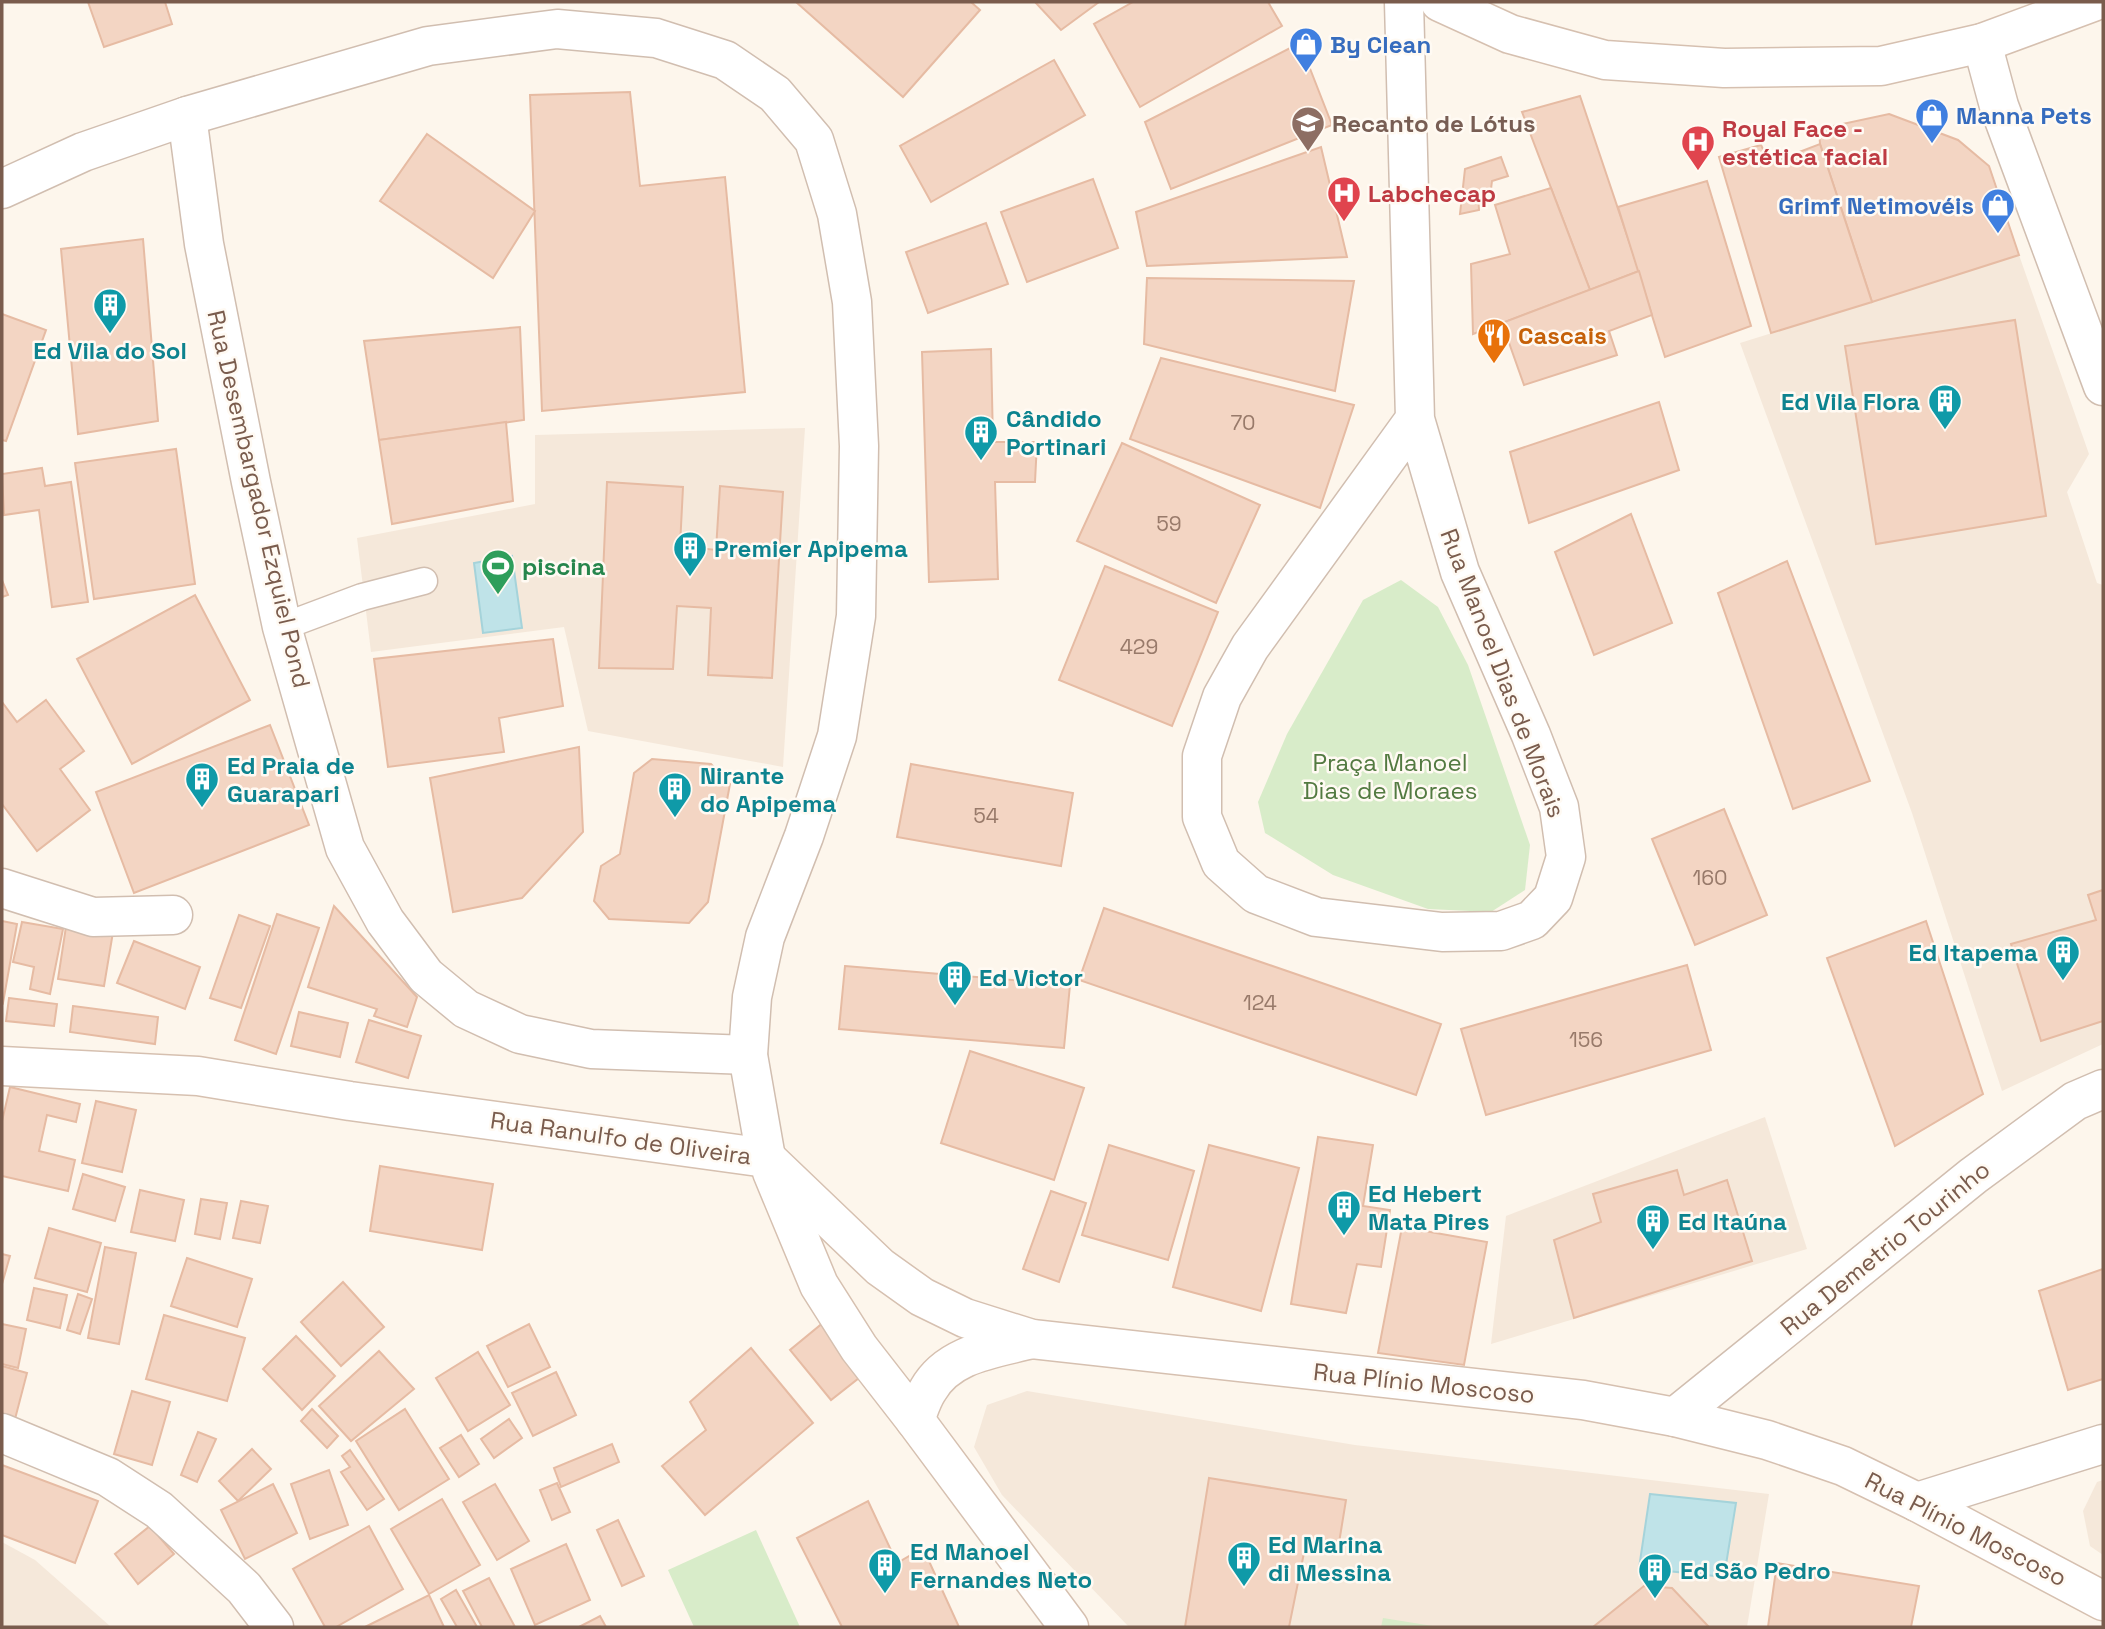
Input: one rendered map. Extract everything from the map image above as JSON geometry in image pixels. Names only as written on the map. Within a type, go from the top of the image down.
[{"type":"street","name":"Rua Manoel Dias de Morais","points":[[1404,2],[1415,419],[1460,572],[1531,735],[1559,807],[1566,857],[1553,898],[1532,920],[1501,931],[1442,932],[1316,917],[1256,894],[1221,863],[1202,817],[1202,756],[1222,696],[1250,647],[1415,419]]},
{"type":"street","points":[[1440,2],[1510,34],[1605,60],[1724,68],[1881,65],[1982,43],[2093,2]]},
{"type":"street","points":[[2,188],[83,152],[187,116],[428,46],[557,29],[656,38],[725,60],[775,94],[814,140],[837,214],[852,302],[859,446],[856,616],[837,736],[804,836],[765,937],[752,997],[748,1055],[766,1158]]},
{"type":"street","points":[[1982,43],[1999,106],[2103,386]]},
{"type":"street","name":"Rua Desembargador Ezquiel Pond","points":[[187,116],[204,244],[282,627],[345,848],[385,921],[426,976],[466,1009],[520,1034],[591,1049],[748,1055]]},
{"type":"street","points":[[2,888],[93,917],[173,915]]},
{"type":"street","name":"Rua Ranulfo de Oliveira","points":[[2,1066],[198,1076],[350,1101],[766,1158],[819,1284],[859,1348],[1069,1627]]},
{"type":"street","name":"Rua Demetrio Tourinho","points":[[1675,1418],[1973,1176],[2075,1101],[2103,1089]]},
{"type":"street","name":"Rua Plínio Moscoso","points":[[766,1158],[880,1266],[922,1297],[965,1318],[1032,1339],[1583,1400],[1766,1440],[1843,1466],[1917,1502],[2103,1601]]},
{"type":"street","points":[[915,1420],[928,1388],[950,1364],[972,1354],[1032,1339]]},
{"type":"street","points":[[2,1433],[108,1477],[159,1510],[244,1588],[274,1627]]},
{"type":"street","points":[[1917,1502],[2103,1444]]},
{"type":"lane","points":[[282,627],[362,597],[424,581]]},
{"type":"shaded area","points":[[2019,255],[2089,454],[2067,492],[2097,583],[2103,585],[2103,1044],[2002,1091],[1912,813],[1740,343]]},
{"type":"shaded area","points":[[805,428],[783,767],[588,731],[564,627],[371,652],[357,538],[535,504],[535,435]]},
{"type":"shaded area","points":[[1765,1117],[1807,1249],[1491,1344],[1506,1216]]},
{"type":"shaded area","points":[[1027,1391],[1355,1445],[1769,1494],[1747,1627],[1129,1627],[1002,1495],[974,1447],[987,1405]]},
{"type":"shaded area","points":[[2103,1480],[2103,1555],[2090,1546],[2083,1511],[2097,1482]]},
{"type":"shaded area","points":[[2,1542],[35,1560],[111,1627],[2,1627]]},
{"type":"green space","name":"Praça Manoel Dias de Moraes","points":[[1401,580],[1438,607],[1468,665],[1530,845],[1525,890],[1491,912],[1428,909],[1333,875],[1265,833],[1258,802],[1287,734],[1363,600]]},
{"type":"green space","points":[[756,1530],[800,1627],[694,1627],[668,1570]]},
{"type":"green space","points":[[1383,1618],[1439,1627],[1381,1627]]},
{"type":"water","name":"piscina","points":[[512,556],[522,628],[483,633],[474,563]]},
{"type":"water","points":[[1650,1494],[1736,1503],[1724,1577],[1639,1568]]},
{"type":"building","points":[[88,2],[165,2],[172,24],[104,47]]},
{"type":"building","points":[[796,2],[971,2],[980,10],[903,97]]},
{"type":"building","points":[[1035,2],[1099,2],[1061,30]]},
{"type":"building","points":[[1133,2],[1268,2],[1282,26],[1140,107],[1094,24]]},
{"type":"building","points":[[1300,43],[1332,125],[1171,189],[1145,122]]},
{"type":"building","points":[[1054,60],[1085,115],[931,202],[900,146]]},
{"type":"building","points":[[630,92],[640,186],[725,177],[745,392],[542,411],[530,95]]},
{"type":"building","points":[[1580,96],[1639,271],[1590,290],[1522,112]]},
{"type":"building","points":[[1889,114],[1958,140],[1989,166],[2019,255],[1872,302],[1820,144],[1819,129]]},
{"type":"building","points":[[427,134],[535,211],[493,278],[380,201]]},
{"type":"building","points":[[1820,144],[1872,302],[1771,333],[1719,157],[1761,145],[1770,163]]},
{"type":"building","points":[[1321,147],[1347,257],[1147,266],[1136,212]]},
{"type":"building","points":[[1501,157],[1508,176],[1492,181],[1491,189],[1478,193],[1479,210],[1460,214],[1465,169]]},
{"type":"building","points":[[1093,179],[1118,248],[1027,282],[1001,212]]},
{"type":"building","points":[[1707,181],[1751,326],[1665,357],[1618,207]]},
{"type":"building","points":[[1551,188],[1590,290],[1473,334],[1471,264],[1510,254],[1495,205]]},
{"type":"building","points":[[986,223],[1008,284],[928,313],[906,252]]},
{"type":"building","name":"Ed Vila do Sol","points":[[143,239],[158,421],[78,434],[61,249]]},
{"type":"building","points":[[1639,271],[1652,315],[1609,331],[1617,355],[1524,385],[1502,323]]},
{"type":"building","points":[[1147,278],[1354,281],[1335,391],[1144,344]]},
{"type":"building","points":[[2,314],[46,330],[6,441],[2,440]]},
{"type":"building","name":"Ed Vila Flora","points":[[2015,320],[2046,516],[1876,544],[1845,346]]},
{"type":"building","points":[[520,327],[524,420],[379,440],[364,341]]},
{"type":"building","name":"Cândido Portinari","points":[[991,349],[993,442],[1037,442],[1035,482],[995,482],[998,579],[929,582],[922,352]]},
{"type":"building","points":[[1161,358],[1354,405],[1320,508],[1130,439]]},
{"type":"building","points":[[1659,402],[1679,470],[1529,523],[1510,452]]},
{"type":"building","points":[[506,422],[513,501],[392,524],[379,440]]},
{"type":"building","points":[[1122,443],[1260,505],[1216,603],[1077,541]]},
{"type":"building","points":[[176,449],[195,584],[94,599],[75,463]]},
{"type":"building","points":[[42,468],[45,486],[71,482],[88,602],[52,607],[39,510],[4,515],[2,474]]},
{"type":"building","name":"Premier Apipema","points":[[607,482],[683,487],[680,546],[716,550],[720,486],[783,492],[772,678],[708,675],[711,608],[677,606],[673,669],[599,668]]},
{"type":"building","points":[[1631,514],[1672,623],[1594,655],[1555,552]]},
{"type":"building","points":[[1787,561],[1870,781],[1793,809],[1718,593]]},
{"type":"building","points":[[1105,566],[1218,612],[1172,726],[1059,680]]},
{"type":"building","points":[[2,580],[8,595],[2,597]]},
{"type":"building","points":[[195,595],[250,700],[132,764],[77,659]]},
{"type":"building","points":[[553,639],[563,706],[499,718],[504,752],[388,767],[374,659]]},
{"type":"building","points":[[46,700],[84,751],[60,769],[90,810],[37,851],[2,804],[2,702],[17,722]]},
{"type":"building","name":"Ed Praia de Guarapari","points":[[270,725],[309,825],[134,893],[96,792]]},
{"type":"building","points":[[579,747],[583,832],[522,898],[453,912],[430,778]]},
{"type":"building","name":"Nirante do Apipema","points":[[652,759],[711,764],[730,784],[708,902],[689,923],[609,919],[594,901],[601,866],[620,854],[634,773]]},
{"type":"building","points":[[911,764],[1073,793],[1061,866],[897,837]]},
{"type":"building","points":[[1724,809],[1767,915],[1695,945],[1652,839]]},
{"type":"building","name":"Ed Itapema","points":[[2103,890],[2103,1021],[2041,1041],[2011,944],[2096,920],[2088,895]]},
{"type":"building","points":[[334,906],[417,997],[407,1027],[374,1016],[377,1009],[308,987]]},
{"type":"building","points":[[1104,908],[1441,1024],[1416,1095],[1079,980]]},
{"type":"building","points":[[277,914],[319,928],[276,1054],[235,1040]]},
{"type":"building","points":[[239,915],[270,926],[241,1008],[210,998]]},
{"type":"building","points":[[67,920],[114,926],[104,986],[58,979]]},
{"type":"building","points":[[2,921],[17,924],[3,1003],[2,1002]]},
{"type":"building","points":[[1926,921],[1983,1094],[1895,1146],[1827,958]]},
{"type":"building","points":[[22,922],[63,929],[50,994],[30,989],[34,967],[13,962]]},
{"type":"building","points":[[134,941],[200,967],[185,1009],[117,983]]},
{"type":"building","points":[[1687,965],[1711,1050],[1486,1115],[1461,1029]]},
{"type":"building","name":"Ed Victor","points":[[845,966],[1070,985],[1064,1048],[839,1029]]},
{"type":"building","points":[[9,998],[57,1004],[54,1026],[6,1021]]},
{"type":"building","points":[[73,1006],[158,1017],[155,1044],[70,1032]]},
{"type":"building","points":[[299,1012],[348,1023],[340,1057],[291,1046]]},
{"type":"building","points":[[369,1020],[421,1036],[408,1078],[356,1062]]},
{"type":"building","points":[[970,1051],[1084,1088],[1054,1180],[941,1143]]},
{"type":"building","points":[[10,1087],[80,1104],[76,1122],[47,1115],[39,1151],[75,1160],[68,1191],[2,1176],[2,1121]]},
{"type":"building","points":[[96,1101],[136,1110],[122,1172],[82,1163]]},
{"type":"building","name":"Ed Hebert Mata Pires","points":[[1318,1137],[1373,1145],[1363,1206],[1390,1210],[1381,1267],[1357,1264],[1346,1313],[1291,1304]]},
{"type":"building","points":[[1109,1145],[1194,1171],[1168,1260],[1082,1235]]},
{"type":"building","points":[[1209,1145],[1299,1168],[1261,1311],[1173,1287]]},
{"type":"building","points":[[380,1166],[493,1184],[482,1250],[370,1231]]},
{"type":"building","name":"Ed Itaúna","points":[[1677,1170],[1684,1195],[1727,1180],[1752,1261],[1574,1318],[1554,1240],[1601,1222],[1593,1194]]},
{"type":"building","points":[[83,1174],[125,1187],[115,1221],[73,1209]]},
{"type":"building","points":[[140,1190],[184,1200],[175,1241],[131,1232]]},
{"type":"building","points":[[1051,1191],[1086,1203],[1059,1282],[1023,1269]]},
{"type":"building","points":[[201,1199],[227,1203],[220,1239],[195,1234]]},
{"type":"building","points":[[241,1201],[268,1206],[260,1243],[233,1238]]},
{"type":"building","points":[[1402,1227],[1487,1242],[1464,1365],[1378,1353]]},
{"type":"building","points":[[49,1228],[101,1243],[87,1292],[35,1278]]},
{"type":"building","points":[[105,1247],[136,1253],[119,1344],[88,1338]]},
{"type":"building","points":[[2,1254],[10,1256],[2,1284]]},
{"type":"building","points":[[187,1258],[252,1279],[237,1327],[171,1306]]},
{"type":"building","points":[[2103,1269],[2103,1379],[2068,1390],[2039,1291]]},
{"type":"building","points":[[343,1282],[384,1327],[341,1366],[301,1322]]},
{"type":"building","points":[[34,1288],[67,1295],[60,1328],[27,1320]]},
{"type":"building","points":[[78,1294],[92,1299],[80,1334],[67,1330]]},
{"type":"building","points":[[164,1315],[245,1338],[227,1401],[146,1379]]},
{"type":"building","points":[[824,1322],[864,1374],[831,1400],[790,1350]]},
{"type":"building","points":[[2,1324],[26,1329],[18,1368],[2,1364]]},
{"type":"building","points":[[529,1324],[550,1367],[508,1387],[487,1346]]},
{"type":"building","points":[[296,1336],[335,1376],[302,1410],[263,1369]]},
{"type":"building","points":[[751,1348],[813,1423],[705,1515],[662,1466],[706,1430],[690,1402]]},
{"type":"building","points":[[379,1351],[414,1389],[351,1441],[319,1406]]},
{"type":"building","points":[[478,1352],[510,1405],[468,1431],[436,1378]]},
{"type":"building","points":[[2,1366],[27,1373],[15,1419],[2,1415]]},
{"type":"building","points":[[556,1372],[576,1415],[533,1436],[512,1393]]},
{"type":"building","points":[[132,1391],[170,1402],[152,1465],[114,1454]]},
{"type":"building","points":[[312,1409],[338,1436],[327,1448],[301,1421]]},
{"type":"building","points":[[405,1409],[449,1479],[399,1510],[356,1441]]},
{"type":"building","points":[[509,1419],[522,1438],[494,1458],[481,1439]]},
{"type":"building","points":[[198,1432],[216,1439],[197,1482],[181,1475]]},
{"type":"building","points":[[461,1435],[479,1464],[459,1477],[440,1448]]},
{"type":"building","points":[[612,1444],[619,1462],[561,1487],[554,1468]]},
{"type":"building","points":[[252,1449],[271,1469],[238,1501],[219,1481]]},
{"type":"building","points":[[350,1450],[384,1499],[367,1510],[341,1472],[350,1467],[342,1456]]},
{"type":"building","points":[[2,1465],[98,1501],[75,1563],[2,1535]]},
{"type":"building","points":[[329,1470],[348,1525],[310,1539],[291,1484]]},
{"type":"building","name":"Ed Marina di Messina","points":[[1209,1478],[1346,1500],[1338,1549],[1306,1543],[1289,1627],[1185,1627]]},
{"type":"building","points":[[557,1483],[570,1512],[552,1520],[540,1490]]},
{"type":"building","points":[[273,1484],[297,1533],[245,1559],[221,1510]]},
{"type":"building","points":[[495,1484],[529,1541],[497,1560],[463,1502]]},
{"type":"building","points":[[442,1499],[480,1565],[429,1594],[391,1529]]},
{"type":"building","name":"Ed Manoel Fernandes Neto","points":[[868,1501],[897,1563],[923,1548],[959,1627],[842,1627],[797,1538]]},
{"type":"building","points":[[618,1520],[644,1576],[622,1586],[597,1530]]},
{"type":"building","points":[[150,1526],[174,1554],[138,1584],[115,1554]]},
{"type":"building","points":[[369,1526],[403,1589],[336,1627],[325,1627],[293,1569]]},
{"type":"building","points":[[566,1544],[590,1600],[535,1625],[511,1569]]},
{"type":"building","points":[[1777,1563],[1919,1586],[1911,1627],[1768,1627]]},
{"type":"building","points":[[489,1578],[515,1627],[482,1627],[463,1591]]},
{"type":"building","name":"Ed São Pedro","points":[[1644,1586],[1672,1588],[1709,1627],[1593,1627]]},
{"type":"building","points":[[456,1590],[477,1627],[457,1627],[441,1599]]},
{"type":"building","points":[[429,1595],[444,1627],[365,1627]]},
{"type":"building","points":[[600,1616],[606,1627],[579,1627]]},
{"type":"place","name":"By Clean","points":[[1306,74]]},
{"type":"place","name":"Manna Pets","points":[[1932,145]]},
{"type":"place","name":"Recanto de Lótus","points":[[1308,153]]},
{"type":"place","name":"Royal Face - estética facial","points":[[1698,172]]},
{"type":"place","name":"Labchecap","points":[[1344,223]]},
{"type":"place","name":"Grimf Netimovéis","points":[[1998,235]]},
{"type":"place","name":"Ed Vila do Sol","points":[[110,335]]},
{"type":"place","name":"Cascais","points":[[1494,365]]},
{"type":"place","name":"Ed Vila Flora","points":[[1945,431]]},
{"type":"place","name":"Cândido Portinari","points":[[981,462]]},
{"type":"place","name":"Premier Apipema","points":[[690,578]]},
{"type":"place","name":"piscina","points":[[498,596]]},
{"type":"place","name":"Ed Praia de Guarapari","points":[[202,809]]},
{"type":"place","name":"Nirante do Apipema","points":[[675,819]]},
{"type":"place","name":"Ed Itapema","points":[[2063,982]]},
{"type":"place","name":"Ed Victor","points":[[955,1007]]},
{"type":"place","name":"Ed Hebert Mata Pires","points":[[1344,1237]]},
{"type":"place","name":"Ed Itaúna","points":[[1653,1251]]},
{"type":"place","name":"Ed Marina di Messina","points":[[1244,1588]]},
{"type":"place","name":"Ed Manoel Fernandes Neto","points":[[885,1595]]},
{"type":"place","name":"Ed São Pedro","points":[[1655,1600]]}]
